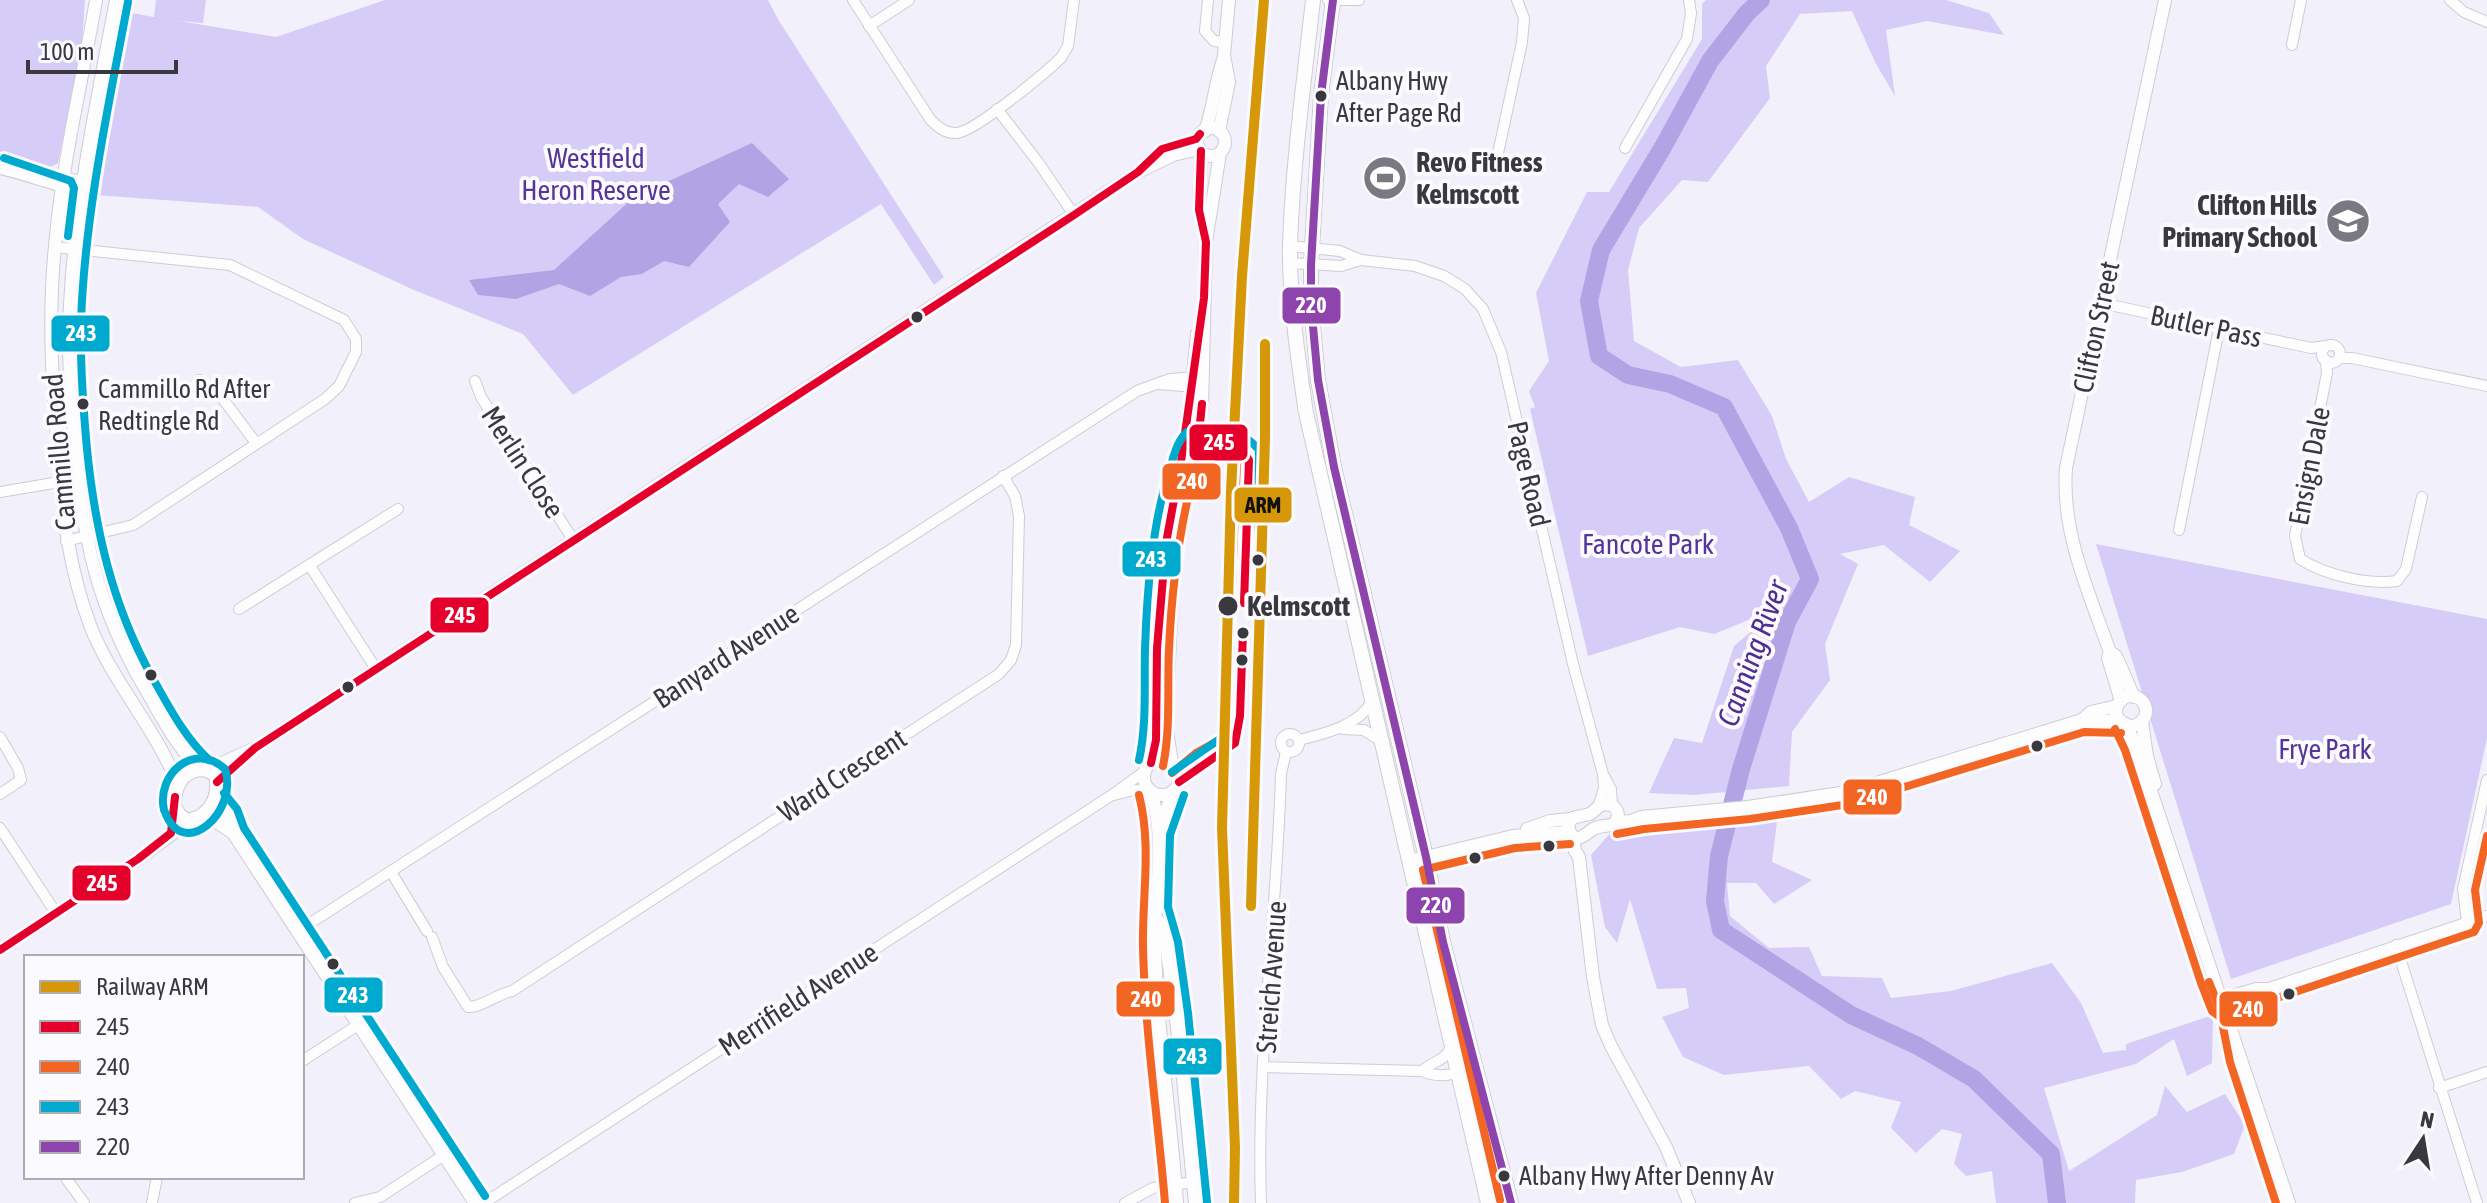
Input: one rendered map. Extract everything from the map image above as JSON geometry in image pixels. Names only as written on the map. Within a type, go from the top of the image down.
[{"type":"highway","points":[[1313,0],[1296,156],[1290,246],[1306,413],[1488,1203]]},
{"type":"highway","points":[[1332,0],[1321,95],[1311,265],[1311,305],[1318,380],[1347,523],[1426,857],[1443,942],[1511,1203]]},
{"type":"highway","points":[[1331,526],[1347,523]]},
{"type":"main road","name":"Cammillo Road","points":[[96,0],[62,183],[54,247],[52,378],[66,541],[91,627],[128,698],[170,763],[178,785]]},
{"type":"main road","name":"Cammillo Road","points":[[116,0],[82,186],[74,249],[69,333],[77,479],[85,538],[98,590],[131,666],[184,752],[205,769]]},
{"type":"main road","points":[[1206,242],[1199,210],[1198,143],[1211,114],[1225,49],[1229,0]]},
{"type":"main road","name":"Clifton Street","points":[[2119,703],[2108,658],[2110,652],[2070,532],[2064,490],[2066,468],[2165,0]]},
{"type":"main road","points":[[1172,763],[1166,724],[1172,600],[1177,547],[1198,443],[1197,382],[1206,242],[1220,153],[1225,142],[1219,131],[1229,82],[1225,49]]},
{"type":"main road","points":[[1138,172],[1162,149],[1196,139],[1202,132],[1212,129],[1219,131]]},
{"type":"main road","points":[[217,782],[255,748],[1138,172],[1173,155],[1200,150],[1210,156],[1220,153]]},
{"type":"main road","points":[[1177,1203],[1158,1008],[1156,807],[1144,780],[1156,740],[1157,648],[1163,572],[1197,382]]},
{"type":"main road","points":[[1175,493],[1189,447],[1198,443]]},
{"type":"main road","name":"Clifton Street","points":[[2110,652],[2116,656],[2134,697]]},
{"type":"main road","points":[[2082,720],[2091,712],[2134,697],[2144,705],[2146,713],[2142,721],[2147,756],[2289,1203]]},
{"type":"main road","points":[[2119,703],[2117,714],[2133,737],[2212,979],[2226,1001]]},
{"type":"main road","points":[[1689,1203],[1666,1147],[1602,1025],[1593,977],[1579,857],[1575,851],[1576,815],[1590,814],[1605,804],[1615,813],[1646,816],[1748,807],[1872,786],[2082,720],[2134,725],[2142,721]]},
{"type":"main road","points":[[171,833],[178,785],[188,774],[255,748]]},
{"type":"main road","points":[[1148,767],[1161,759],[1172,763],[1178,769],[1180,778],[1158,833]]},
{"type":"main road","points":[[0,950],[138,859],[171,833],[204,814],[215,800],[217,782],[215,776],[205,769]]},
{"type":"main road","points":[[1150,792],[1162,796],[1173,791]]},
{"type":"main road","points":[[215,800],[226,814],[233,833],[475,1203]]},
{"type":"main road","points":[[176,808],[182,817],[191,820]]},
{"type":"main road","points":[[1409,861],[1513,836],[1538,824],[1574,831],[1609,827],[1615,813]]},
{"type":"main road","points":[[204,814],[233,833]]},
{"type":"main road","points":[[1156,908],[1166,944],[1176,1015],[1195,1203]]},
{"type":"street","points":[[853,0],[930,119],[950,133],[963,132],[997,109],[1064,53],[1069,42],[1074,0]]},
{"type":"street","points":[[869,26],[909,0]]},
{"type":"street","points":[[1208,0],[1205,31],[1225,49]]},
{"type":"street","points":[[1326,0],[1359,0]]},
{"type":"street","points":[[1495,167],[1522,42],[1524,18],[1517,0]]},
{"type":"street","points":[[1625,148],[1687,39],[1691,13],[1689,0]]},
{"type":"street","points":[[2292,45],[2301,0]]},
{"type":"street","points":[[2450,0],[2464,12],[2487,22]]},
{"type":"street","points":[[997,109],[1074,215]]},
{"type":"street","points":[[0,169],[82,186]]},
{"type":"street","name":"Page Road","points":[[1290,246],[1340,251],[1361,260],[1415,266],[1444,276],[1472,296],[1490,322],[1508,380],[1573,664],[1603,774],[1604,788],[1598,808]]},
{"type":"street","points":[[54,247],[238,268],[344,320],[356,339],[356,352],[339,386],[325,399],[133,525],[66,541]]},
{"type":"street","name":"Page Road","points":[[1291,263],[1341,266],[1361,260]]},
{"type":"street","name":"Butler Pass","points":[[2101,303],[2311,348],[2333,358],[2352,358],[2487,386]]},
{"type":"street","points":[[2179,530],[2219,329]]},
{"type":"street","name":"Butler Pass","points":[[2311,348],[2334,345],[2333,358]]},
{"type":"street","name":"Ensign Dale","points":[[2333,358],[2327,373],[2295,536],[2300,559],[2315,569],[2382,583],[2397,581],[2406,569],[2422,497]]},
{"type":"street","points":[[199,380],[220,395],[256,443]]},
{"type":"street","name":"Merlin Close","points":[[475,381],[481,397],[574,541]]},
{"type":"street","name":"Banyard Avenue","points":[[298,931],[1137,391],[1155,384],[1197,382]]},
{"type":"street","name":"Ward Crescent","points":[[391,872],[468,1007],[476,1007],[512,991],[1006,667],[1016,645],[1019,516],[1015,496],[1003,476]]},
{"type":"street","points":[[0,492],[77,479]]},
{"type":"street","points":[[239,609],[398,509]]},
{"type":"street","points":[[310,566],[376,669]]},
{"type":"street","name":"Streich Avenue","points":[[1261,1203],[1266,990],[1275,916],[1281,774],[1286,752],[1296,750],[1299,740],[1341,728],[1363,715],[1372,702]]},
{"type":"street","points":[[1341,728],[1367,731],[1381,741]]},
{"type":"street","points":[[0,737],[18,768],[21,780],[0,794]]},
{"type":"street","name":"Merrifield Avenue","points":[[484,1203],[1112,795],[1148,767]]},
{"type":"street","name":"Page Road","points":[[1603,774],[1611,789],[1615,813]]},
{"type":"street","points":[[2467,922],[2463,889],[2487,780]]},
{"type":"street","name":"Merrifield Avenue","points":[[1112,795],[1133,790],[1150,792]]},
{"type":"street","points":[[0,828],[56,913]]},
{"type":"street","points":[[2226,1001],[2256,988],[2269,988],[2487,916]]},
{"type":"street","points":[[2396,945],[2477,1203]]},
{"type":"street","points":[[304,1060],[358,1025]]},
{"type":"street","points":[[1264,1067],[1422,1071],[1432,1076],[1462,1068],[1467,1038]]},
{"type":"street","points":[[1422,1071],[1428,1065],[1442,1061],[1451,1048]]},
{"type":"street","points":[[2439,1088],[2487,1072]]},
{"type":"street","points":[[355,1203],[380,1197],[444,1155]]},
{"type":"street","points":[[66,1179],[84,1203]]},
{"type":"street","points":[[152,1203],[157,1179]]},
{"type":"street","points":[[1125,1203],[1153,1188],[1193,1182]]},
{"type":"green space","points":[[0,0],[85,0],[82,43],[58,163],[51,167],[0,157]]},
{"type":"green space","name":"Westfield Heron Reserve","points":[[156,0],[206,0],[203,23],[179,21],[276,37],[385,0],[768,0],[944,277],[934,285],[881,204],[573,395],[523,334],[414,290],[303,239],[258,207],[95,195],[126,12],[154,17]]},
{"type":"green space","name":"Fancote Park","points":[[1706,0],[1946,0],[1989,13],[2004,35],[1927,21],[1886,30],[1895,96],[1876,64],[1852,11],[1800,14],[1766,66],[1770,98],[1708,182],[1682,180],[1639,228],[1628,270],[1634,341],[1681,367],[1738,360],[1772,416],[1786,459],[1809,502],[1849,477],[1915,497],[1909,525],[1960,551],[1930,582],[1884,545],[1840,554],[1858,564],[1825,644],[1830,680],[1792,732],[1789,786],[1695,795],[1649,793],[1674,738],[1702,743],[1734,646],[1780,607],[1714,634],[1680,627],[1588,656],[1530,409],[1535,407],[1529,391],[1549,361],[1536,293],[1587,192],[1609,192],[1702,39],[1702,4]]},
{"type":"green space","name":"Frye Park","points":[[2096,544],[2487,619],[2487,738],[2451,904],[2231,979]]},
{"type":"green space","points":[[1753,815],[1777,821],[1772,862],[1812,880],[1774,904],[1756,883],[1727,883],[1730,916],[1769,948],[1809,947],[1822,976],[1882,978],[1891,998],[1951,991],[2052,963],[2081,1003],[2103,1053],[2126,1050],[2126,1044],[2213,1015],[2212,1063],[2187,1076],[2174,1039],[2136,1064],[2044,1088],[2069,1171],[2157,1115],[2165,1086],[2187,1112],[2225,1094],[2245,1125],[2234,1154],[2182,1172],[2136,1180],[2135,1203],[1996,1203],[1992,1171],[1966,1176],[1954,1164],[1962,1134],[1942,1129],[1916,1153],[1891,1128],[1901,1102],[1855,1091],[1841,1099],[1809,1066],[1724,1075],[1683,1057],[1662,1017],[1689,1008],[1686,988],[1657,989],[1630,899],[1617,943],[1605,927],[1591,855],[1614,829]]},
{"type":"shaded area","points":[[752,143],[789,179],[768,197],[739,184],[718,204],[730,222],[689,267],[664,261],[642,274],[621,277],[590,296],[559,284],[516,299],[478,295],[469,280],[554,270],[634,197]]},
{"type":"waterway","name":"Canning River","points":[[1761,0],[1747,13],[1710,61],[1601,250],[1589,301],[1599,356],[1628,375],[1670,384],[1724,407],[1789,528],[1810,579],[1787,622],[1741,769],[1719,856],[1715,901],[1721,930],[1851,1015],[1918,1046],[1974,1079],[2051,1154],[2057,1203]]},
{"type":"rail line","name":"ARM","points":[[1234,1203],[1235,1148],[1222,828],[1231,491],[1242,276],[1264,0]]},
{"type":"rail line","name":"ARM","points":[[1251,906],[1265,344]]},
{"type":"transit line","name":"220","points":[[1333,0],[1321,95],[1311,265],[1311,305],[1318,380],[1334,467],[1426,857],[1443,942],[1511,1203]]},
{"type":"transit line","name":"243","points":[[128,2],[98,161],[83,281],[81,353],[87,449],[100,537],[126,621],[170,709],[209,760]]},
{"type":"transit line","name":"245","points":[[217,782],[255,748],[1074,215],[1138,172],[1162,149],[1196,139],[1200,134]]},
{"type":"transit line","name":"245","points":[[1151,763],[1156,740],[1157,648],[1166,543],[1181,462],[1204,298],[1206,242],[1199,210],[1201,151]]},
{"type":"transit line","name":"243","points":[[4,158],[71,181],[74,188],[68,236]]},
{"type":"transit line","name":"245","points":[[1202,404],[1198,443],[1234,445],[1249,460],[1244,603]]},
{"type":"transit line","name":"243","points":[[1139,760],[1144,719],[1147,604],[1154,536],[1169,471],[1178,445],[1187,432],[1226,430],[1244,437],[1259,450],[1258,560]]},
{"type":"transit line","name":"240","points":[[1163,766],[1168,722],[1172,600],[1178,551],[1199,455],[1215,453],[1237,463],[1226,730],[1223,738],[1196,753],[1172,773]]},
{"type":"transit line","name":"243","points":[[1172,772],[1224,736],[1228,715],[1231,632]]},
{"type":"transit line","name":"245","points":[[1179,782],[1235,743],[1240,716],[1243,632]]},
{"type":"transit line","name":"240","points":[[2115,729],[2125,750],[2201,983],[2212,1011],[2220,1017],[2474,932],[2479,923],[2475,890],[2487,836]]},
{"type":"transit line","name":"240","points":[[1617,834],[1849,804],[2084,732],[2121,733]]},
{"type":"transit line","name":"243","points":[[164,810],[166,784],[180,766],[190,760],[201,759],[213,761],[225,769],[227,785],[224,801],[207,825],[196,832],[184,832],[173,826],[165,812]]},
{"type":"transit line","name":"243","points":[[224,793],[485,1196]]},
{"type":"transit line","name":"240","points":[[1139,795],[1146,852],[1144,979],[1165,1203]]},
{"type":"transit line","name":"243","points":[[1184,795],[1170,835],[1168,907],[1178,942],[1188,1013],[1207,1202]]},
{"type":"transit line","name":"245","points":[[0,950],[138,859],[171,833],[175,797]]},
{"type":"transit line","name":"240","points":[[1500,1200],[1423,870],[1515,848],[1570,844]]},
{"type":"transit line","name":"240","points":[[2209,982],[2219,1007],[2230,1062],[2276,1203]]},
{"type":"place","name":"Albany Hwy After Page Rd","points":[[1321,96]]},
{"type":"place","name":"Revo Fitness Kelmscott","points":[[1385,178]]},
{"type":"place","name":"Clifton Hills Primary School","points":[[2348,221]]},
{"type":"place","name":"Cammillo Rd After Redtingle Rd","points":[[83,404]]},
{"type":"place","name":"Kelmscott","points":[[1228,606]]},
{"type":"place","name":"Albany Hwy After Denny Av","points":[[1504,1176]]}]
